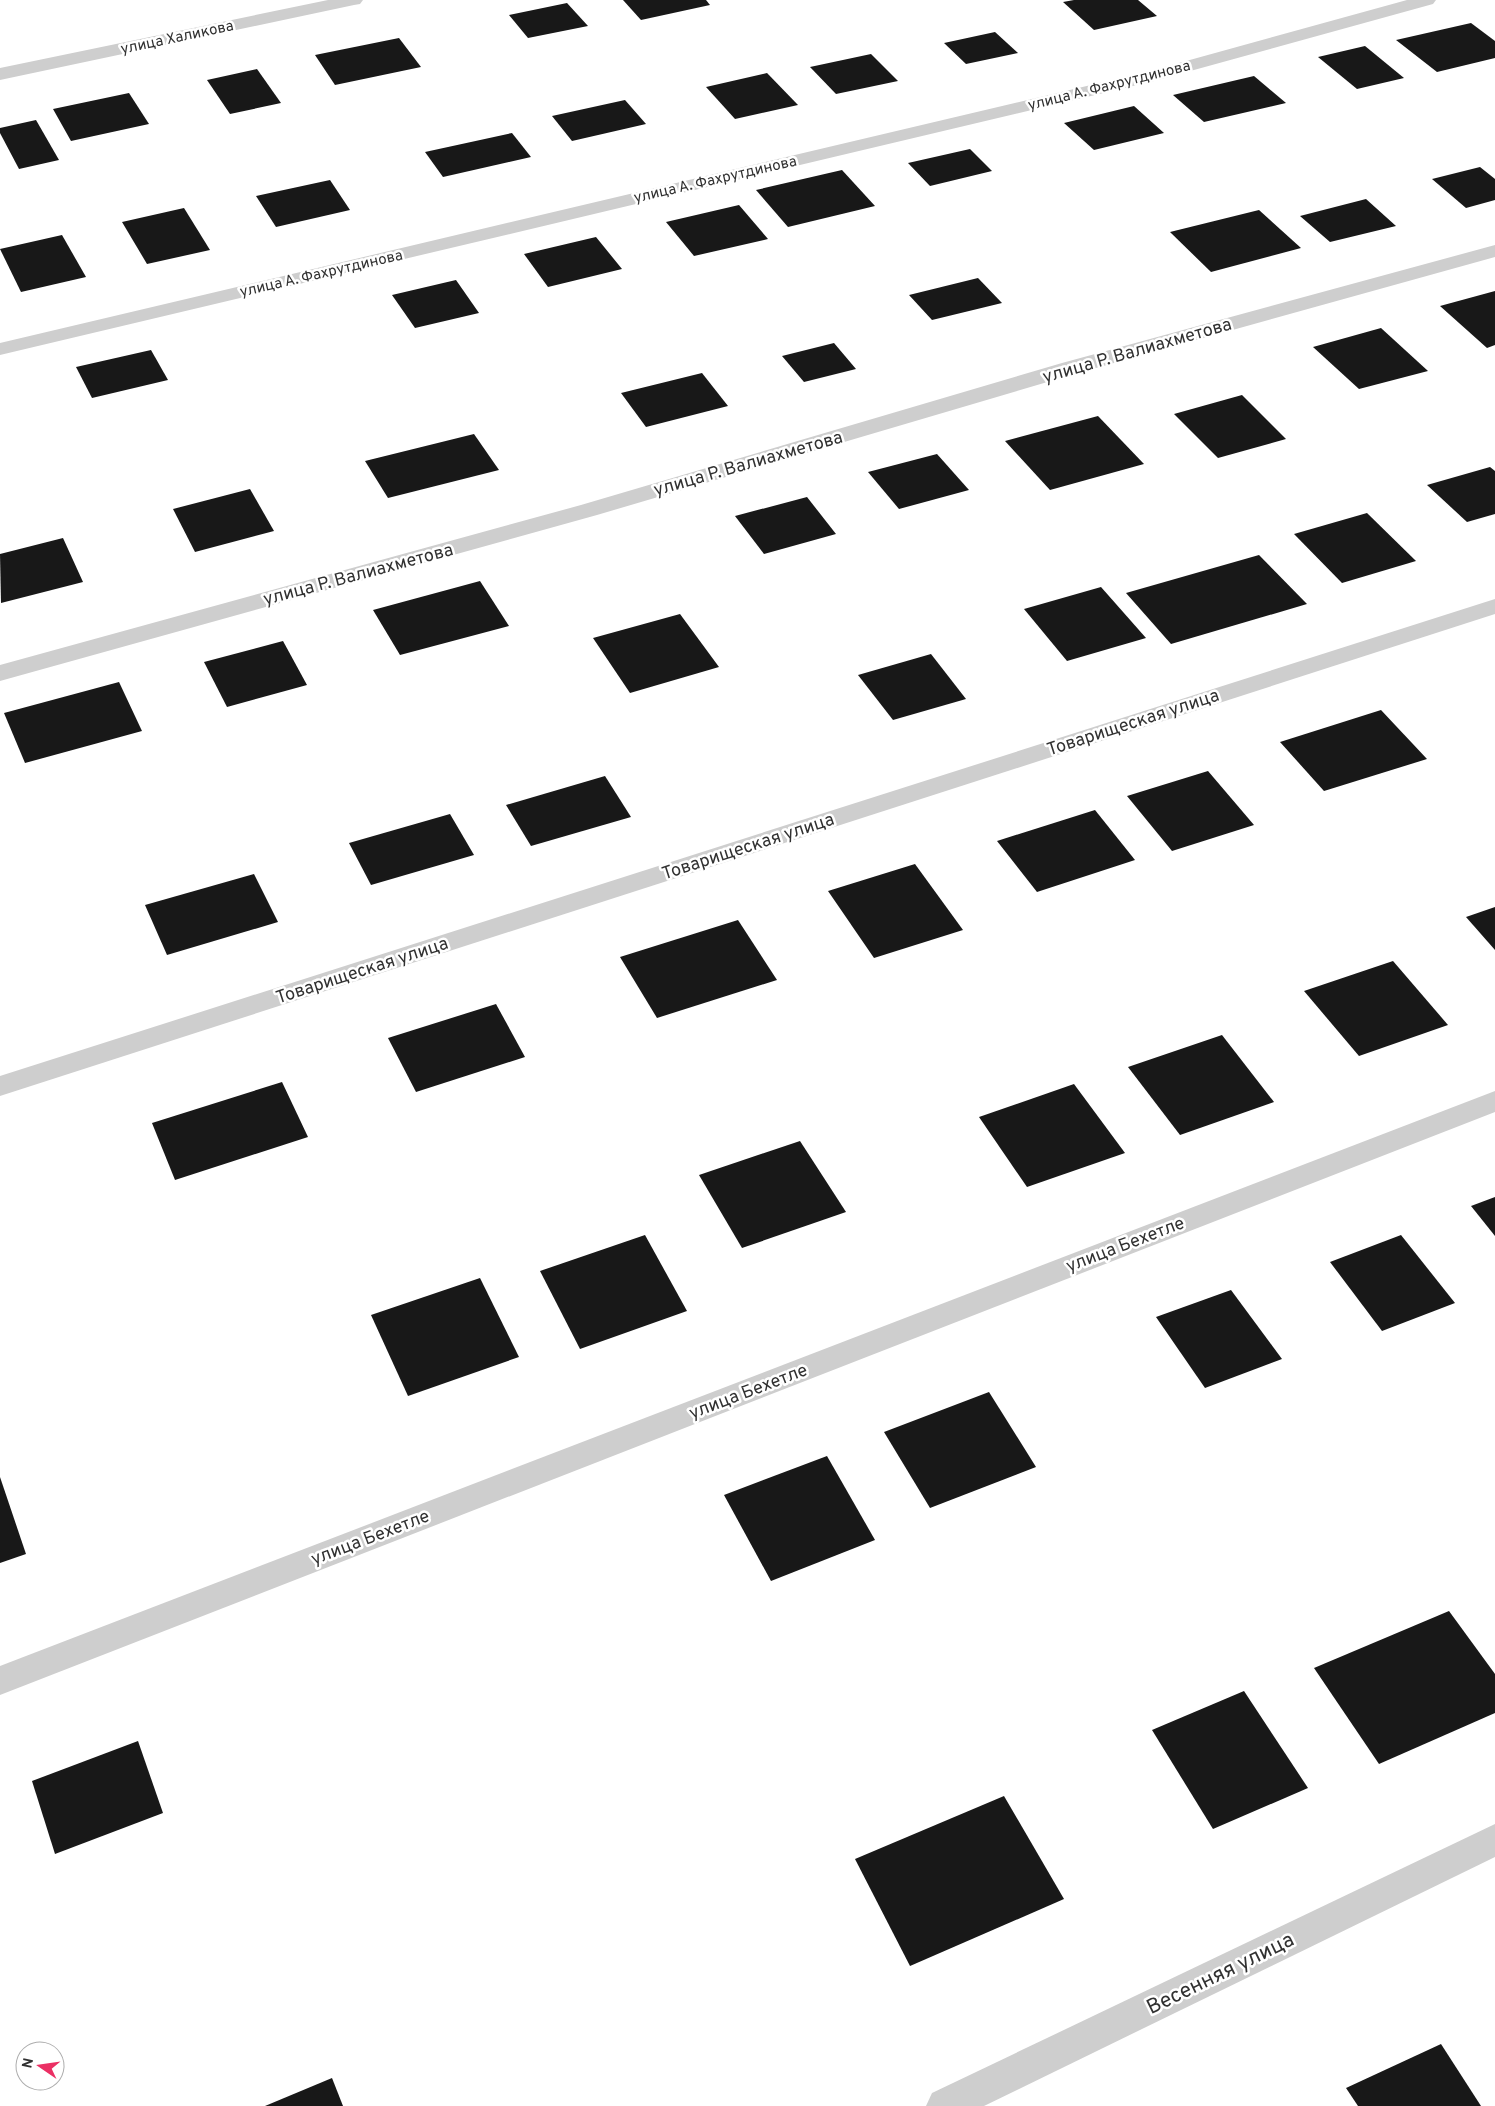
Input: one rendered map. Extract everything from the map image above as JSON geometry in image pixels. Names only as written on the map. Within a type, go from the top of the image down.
[{"type":"street","name":"улица Халикова","points":[[0,74],[354,0]]},
{"type":"street","name":"улица А. Фахрутдинова","points":[[0,349],[1154,75],[1427,0]]},
{"type":"street","name":"улица Р. Валиахметова","points":[[0,672],[589,510],[1070,368],[1495,251]]},
{"type":"street","name":"Товарищеская улица","points":[[0,1086],[1495,606]]},
{"type":"street","name":"улица Бехетле","points":[[0,1681],[1495,1101]]},
{"type":"street","name":"Весенняя улица","points":[[945,2106],[1495,1840]]},
{"type":"building","points":[[623,0],[706,0],[710,5],[641,20]]},
{"type":"building","points":[[1074,0],[1138,0],[1157,16],[1094,30],[1063,2]]},
{"type":"building","points":[[567,3],[588,26],[528,38],[509,15]]},
{"type":"building","points":[[1471,23],[1495,41],[1495,58],[1437,72],[1396,40]]},
{"type":"building","points":[[995,32],[1018,53],[966,64],[944,43]]},
{"type":"building","points":[[399,38],[421,67],[335,85],[315,55]]},
{"type":"building","points":[[1365,46],[1404,78],[1357,89],[1318,57]]},
{"type":"building","points":[[871,54],[898,81],[836,94],[810,67]]},
{"type":"building","points":[[257,69],[281,103],[230,114],[207,80]]},
{"type":"building","points":[[767,73],[798,105],[735,119],[706,87]]},
{"type":"building","points":[[1254,76],[1286,103],[1204,122],[1173,95]]},
{"type":"building","points":[[129,93],[149,124],[71,141],[53,109]]},
{"type":"building","points":[[625,100],[646,124],[572,141],[552,116]]},
{"type":"building","points":[[1134,106],[1164,133],[1094,150],[1064,123]]},
{"type":"building","points":[[36,120],[59,160],[19,169],[0,133],[0,128]]},
{"type":"building","points":[[512,133],[531,157],[443,177],[425,152]]},
{"type":"building","points":[[970,149],[992,171],[930,186],[908,163]]},
{"type":"building","points":[[1480,167],[1495,179],[1495,200],[1466,208],[1432,179]]},
{"type":"building","points":[[842,170],[875,206],[788,227],[756,190]]},
{"type":"building","points":[[330,180],[350,210],[276,227],[256,196]]},
{"type":"building","points":[[1366,199],[1396,226],[1330,242],[1300,216]]},
{"type":"building","points":[[739,205],[768,239],[694,256],[666,222]]},
{"type":"building","points":[[184,208],[210,250],[147,264],[122,222]]},
{"type":"building","points":[[1259,210],[1301,248],[1211,272],[1170,232]]},
{"type":"building","points":[[62,235],[86,277],[21,292],[0,249]]},
{"type":"building","points":[[596,237],[622,269],[548,287],[524,254]]},
{"type":"building","points":[[978,278],[1002,303],[932,320],[909,295]]},
{"type":"building","points":[[456,280],[479,313],[415,328],[392,295]]},
{"type":"building","points":[[1495,291],[1495,345],[1487,348],[1440,306]]},
{"type":"building","points":[[1381,328],[1428,371],[1359,389],[1313,347]]},
{"type":"building","points":[[834,343],[856,369],[804,382],[782,356]]},
{"type":"building","points":[[151,350],[168,380],[92,398],[76,367]]},
{"type":"building","points":[[702,373],[728,406],[646,427],[621,393]]},
{"type":"building","points":[[1242,395],[1286,439],[1218,458],[1174,414]]},
{"type":"building","points":[[1098,416],[1144,464],[1050,490],[1005,441]]},
{"type":"building","points":[[474,434],[499,470],[388,498],[365,461]]},
{"type":"building","points":[[937,454],[969,490],[899,509],[868,472]]},
{"type":"building","points":[[1490,467],[1495,471],[1495,514],[1467,522],[1427,485]]},
{"type":"building","points":[[250,489],[274,531],[195,552],[173,509]]},
{"type":"building","points":[[807,497],[836,534],[764,554],[735,516]]},
{"type":"building","points":[[1367,513],[1416,561],[1342,583],[1294,534]]},
{"type":"building","points":[[63,538],[83,582],[1,603],[0,554]]},
{"type":"building","points":[[1259,555],[1307,604],[1171,644],[1126,593]]},
{"type":"building","points":[[480,581],[509,626],[400,655],[373,610]]},
{"type":"building","points":[[1101,587],[1146,638],[1067,661],[1024,609]]},
{"type":"building","points":[[680,614],[719,667],[630,693],[593,638]]},
{"type":"building","points":[[283,641],[307,685],[227,707],[204,662]]},
{"type":"building","points":[[931,654],[966,699],[893,720],[858,675]]},
{"type":"building","points":[[119,682],[142,731],[25,763],[4,713]]},
{"type":"building","points":[[1381,710],[1427,759],[1324,791],[1280,742]]},
{"type":"building","points":[[1208,771],[1254,825],[1172,851],[1127,796]]},
{"type":"building","points":[[605,776],[631,817],[531,846],[506,805]]},
{"type":"building","points":[[1095,810],[1135,860],[1037,892],[997,841]]},
{"type":"building","points":[[450,814],[474,855],[371,885],[349,843]]},
{"type":"building","points":[[915,864],[963,930],[874,958],[828,891]]},
{"type":"building","points":[[254,874],[278,922],[167,955],[145,905]]},
{"type":"building","points":[[1495,907],[1495,950],[1466,917]]},
{"type":"building","points":[[738,920],[777,980],[657,1018],[620,957]]},
{"type":"building","points":[[1393,961],[1448,1025],[1359,1056],[1304,991]]},
{"type":"building","points":[[496,1004],[525,1057],[416,1092],[388,1038]]},
{"type":"building","points":[[1222,1035],[1274,1102],[1180,1135],[1128,1067]]},
{"type":"building","points":[[282,1082],[308,1137],[175,1180],[152,1123]]},
{"type":"building","points":[[1074,1084],[1125,1153],[1027,1187],[979,1117]]},
{"type":"building","points":[[800,1141],[846,1212],[742,1248],[699,1175]]},
{"type":"building","points":[[1495,1197],[1495,1236],[1471,1206]]},
{"type":"building","points":[[645,1235],[687,1311],[580,1349],[540,1271]]},
{"type":"building","points":[[1401,1235],[1455,1303],[1382,1331],[1330,1262]]},
{"type":"building","points":[[480,1278],[519,1357],[408,1396],[371,1315]]},
{"type":"building","points":[[1231,1290],[1282,1359],[1205,1388],[1156,1317]]},
{"type":"building","points":[[989,1392],[1036,1467],[930,1508],[884,1432]]},
{"type":"building","points":[[827,1456],[875,1540],[771,1581],[724,1495]]},
{"type":"building","points":[[0,1477],[26,1554],[0,1563]]},
{"type":"building","points":[[1449,1611],[1495,1674],[1495,1713],[1379,1764],[1314,1668]]},
{"type":"building","points":[[1244,1691],[1308,1788],[1213,1829],[1152,1730]]},
{"type":"building","points":[[138,1741],[163,1813],[55,1854],[32,1781]]},
{"type":"building","points":[[1004,1796],[1064,1899],[910,1966],[855,1859]]},
{"type":"building","points":[[1441,2044],[1481,2106],[1358,2106],[1346,2088]]},
{"type":"building","points":[[332,2078],[343,2106],[265,2106]]}]
